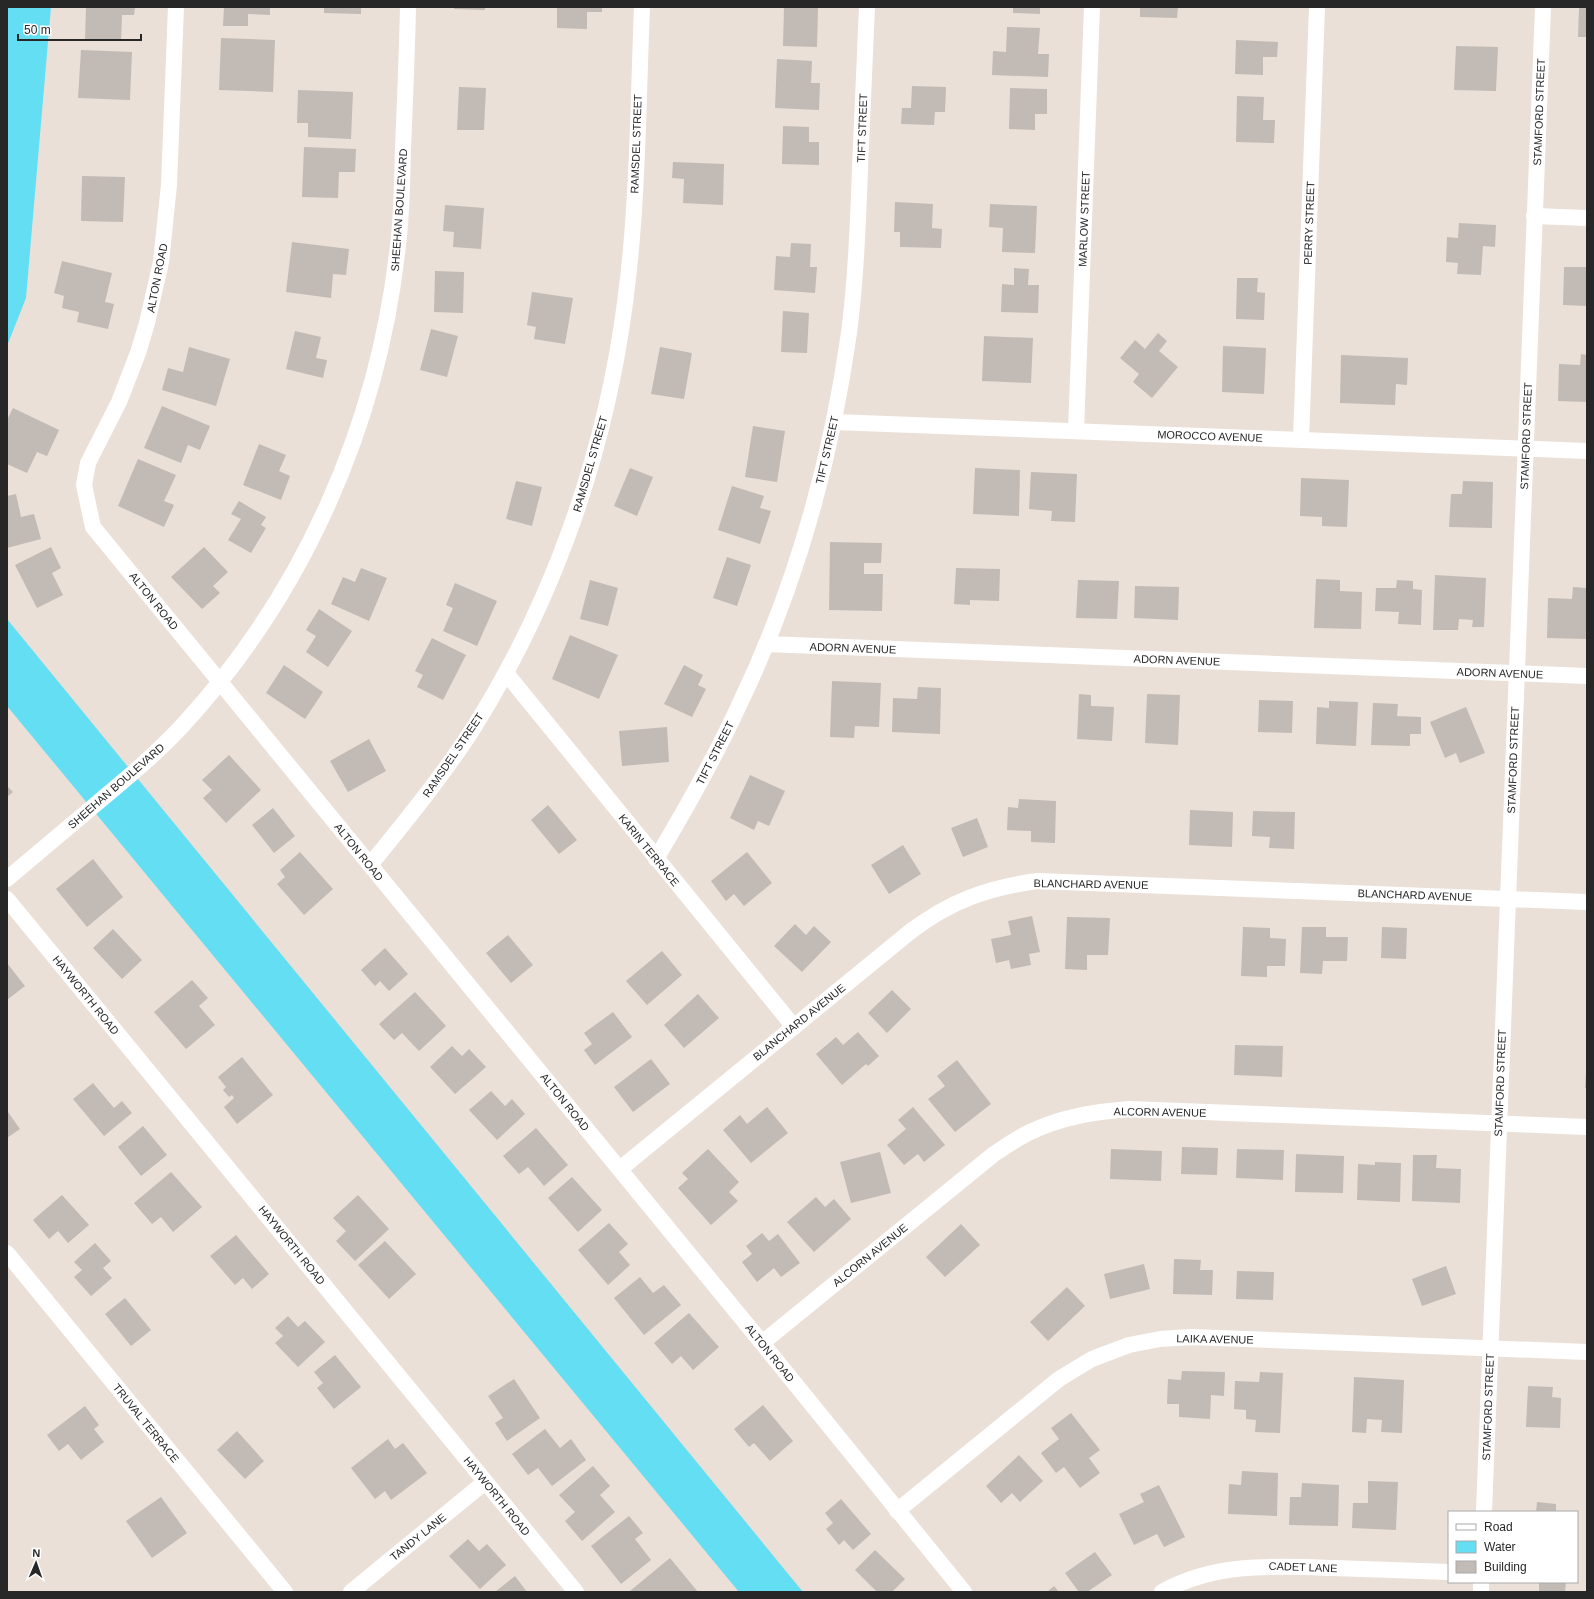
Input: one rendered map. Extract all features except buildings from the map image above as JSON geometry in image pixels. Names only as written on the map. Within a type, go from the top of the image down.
[{"type":"street","name":"ALTON ROAD","points":[[176,7],[169,185],[161,262],[153,300],[138,353],[119,402],[88,463],[84,485],[93,527],[620,1169],[964,1592]]},
{"type":"street","name":"SHEEHAN BOULEVARD","points":[[7,879],[137,770],[181,726],[220,682],[262,624],[294,573],[320,521],[349,455],[363,414],[377,365],[390,301],[398,244],[408,7]]},
{"type":"street","name":"RAMSDEL STREET","points":[[370,865],[406,822],[439,778],[471,731],[506,672],[547,589],[580,502],[605,413],[617,358],[626,303],[631,248],[642,7]]},
{"type":"street","name":"TIFT STREET","points":[[656,859],[691,801],[742,700],[766,644],[790,581],[804,538],[822,473],[834,422],[849,333],[857,251],[867,7]]},
{"type":"street","name":"MARLOW STREET","points":[[1076,431],[1092,7]]},
{"type":"street","name":"PERRY STREET","points":[[1301,440],[1317,7]]},
{"type":"street","name":"STAMFORD STREET","points":[[1484,1511],[1543,7]]},
{"type":"street","points":[[1534,216],[1587,218]]},
{"type":"street","name":"MOROCCO AVENUE","points":[[834,422],[1587,451]]},
{"type":"street","name":"ADORN AVENUE","points":[[766,644],[1587,676]]},
{"type":"street","name":"KARIN TERRACE","points":[[506,672],[656,859],[794,1027]]},
{"type":"street","name":"BLANCHARD AVENUE","points":[[620,1169],[930,917],[951,905],[972,896],[1014,884],[1037,881],[1587,902]]},
{"type":"street","name":"HAYWORTH ROAD","points":[[7,899],[576,1592]]},
{"type":"street","name":"ALCORN AVENUE","points":[[762,1343],[994,1154],[1027,1133],[1064,1119],[1094,1112],[1129,1109],[1587,1127]]},
{"type":"street","name":"TRUVAL TERRACE","points":[[7,1253],[285,1592]]},
{"type":"street","name":"LAIKA AVENUE","points":[[897,1511],[1059,1379],[1092,1359],[1129,1345],[1160,1339],[1191,1337],[1587,1352]]},
{"type":"street","name":"TANDY LANE","points":[[351,1592],[485,1482]]},
{"type":"street","name":"CADET LANE","points":[[1162,1592],[1172,1586],[1209,1573],[1236,1568],[1276,1566],[1448,1572]]},
{"type":"water","points":[[7,7],[51,7],[26,298],[7,346]]},
{"type":"water","points":[[7,619],[803,1592],[739,1592],[7,706]]}]
